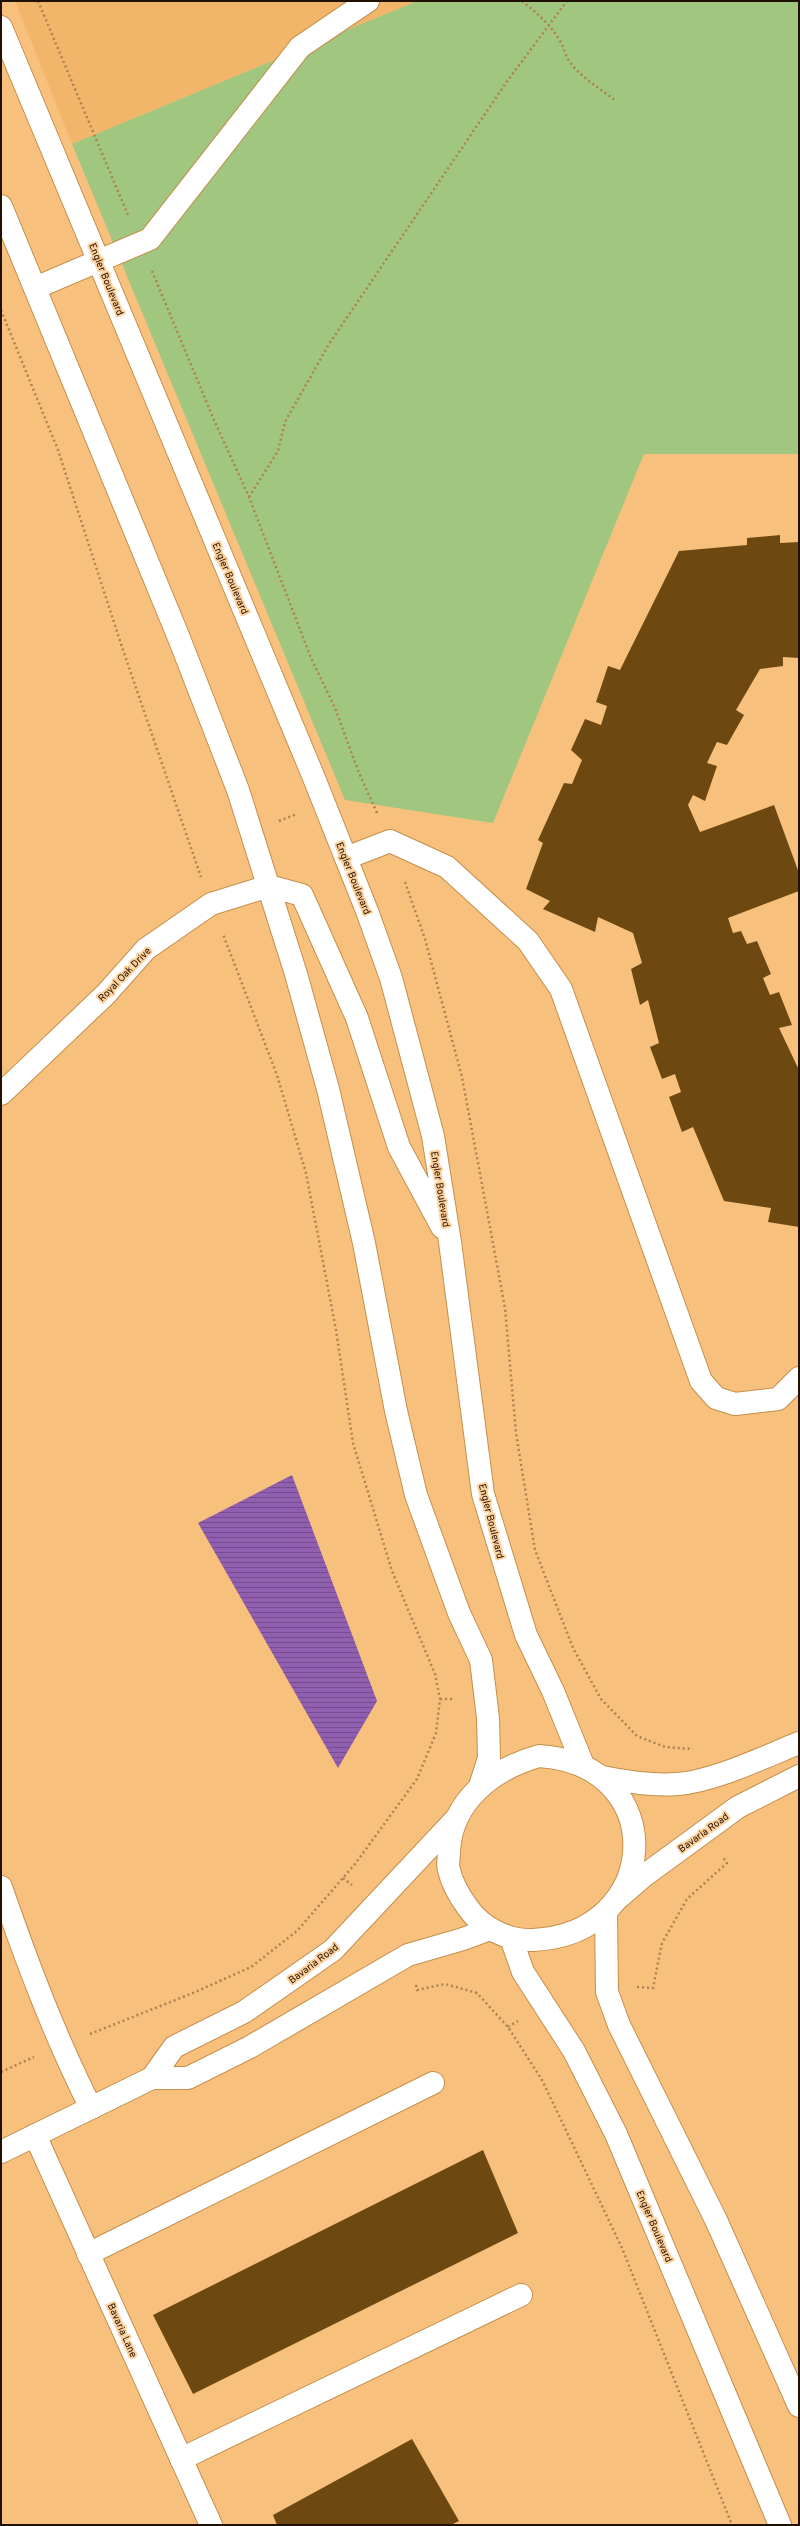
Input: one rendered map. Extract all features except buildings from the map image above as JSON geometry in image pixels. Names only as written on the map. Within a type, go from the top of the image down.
[{"type":"main road","points":[[35,288],[150,239],[300,47],[368,1]]},
{"type":"main road","name":"Engler Boulevard","points":[[1,27],[100,261],[346,858],[391,978],[433,1136],[450,1242],[483,1494],[526,1635],[553,1691],[583,1765]]},
{"type":"main road","points":[[1,206],[181,645],[238,790],[296,974],[328,1089],[364,1243],[396,1410],[416,1495],[459,1613],[481,1660],[488,1718],[489,1758],[480,1786]]},
{"type":"main road","points":[[346,858],[390,841],[447,867],[528,940],[560,989],[701,1381],[716,1398],[735,1404],[778,1399],[799,1378]]},
{"type":"main road","points":[[268,886],[302,895],[357,1018],[399,1147],[450,1242]]},
{"type":"main road","name":"Royal Oak Drive","points":[[1,1094],[106,994],[146,949],[211,904],[268,886]]},
{"type":"main road","points":[[602,1777],[633,1783],[678,1784],[727,1772],[799,1743]]},
{"type":"main road","points":[[480,1786],[498,1772],[517,1763],[539,1756],[562,1758],[583,1765],[602,1777],[618,1794],[629,1814],[634,1836],[634,1855],[631,1873],[611,1906],[606,1987],[619,2025],[716,2220],[799,2406]]},
{"type":"main road","name":"Bavaria Road","points":[[511,1938],[546,1939],[567,1935],[588,1925],[704,1830],[738,1807],[799,1776]]},
{"type":"main road","name":"Bavaria Road","points":[[152,2078],[174,2047],[244,2012],[327,1955],[454,1821],[480,1786]]},
{"type":"main road","points":[[454,1821],[449,1844],[448,1870],[459,1896],[472,1914],[490,1929],[511,1938]]},
{"type":"main road","points":[[1,1887],[21,1947],[61,2044],[91,2108]]},
{"type":"main road","name":"Bavaria Road","points":[[1,2152],[152,2078],[188,2078],[250,2048],[408,1954],[464,1940],[490,1929]]},
{"type":"main road","name":"Engler Boulevard","points":[[511,1938],[524,1972],[574,2051],[616,2134],[780,2525]]},
{"type":"main road","points":[[88,2254],[433,2083]]},
{"type":"main road","name":"Bavaria Lane","points":[[35,2135],[211,2525]]},
{"type":"main road","points":[[181,2459],[521,2295]]},
{"type":"path","points":[[38,1],[249,497],[311,658],[335,708],[359,773],[390,841],[425,939],[462,1077],[505,1308],[516,1433],[535,1550],[573,1648],[600,1699],[637,1736],[665,1747],[700,1749]]},
{"type":"path","points":[[522,1],[540,14],[549,25],[561,42],[569,61],[577,71],[616,101]]},
{"type":"path","points":[[249,497],[278,451],[285,422],[330,344],[508,80],[567,1]]},
{"type":"path","points":[[1,310],[58,450],[123,650],[211,904],[277,1075],[306,1173],[336,1330],[353,1443],[392,1571],[435,1674],[440,1699],[436,1733],[417,1779],[343,1878],[297,1931],[251,1967],[118,2024],[61,2044],[1,2072]]},
{"type":"path","points":[[276,822],[302,812]]},
{"type":"path","points":[[692,1781],[693,1749]]},
{"type":"path","points":[[606,1987],[653,1988],[662,1943],[687,1899],[727,1863],[704,1830]]},
{"type":"path","points":[[343,1878],[376,1905]]},
{"type":"path","points":[[408,1954],[417,1990],[445,1984],[477,1993],[508,2027],[542,2080],[622,2248],[732,2525]]},
{"type":"path","points":[[508,2027],[544,2003]]},
{"type":"shaded area","points":[[15,1],[417,1],[72,144]]},
{"type":"shaded area","points":[[292,1475],[377,1701],[338,1768],[198,1523]]},
{"type":"green space","points":[[417,1],[799,1],[799,454],[644,454],[493,823],[345,800],[72,144]]}]
